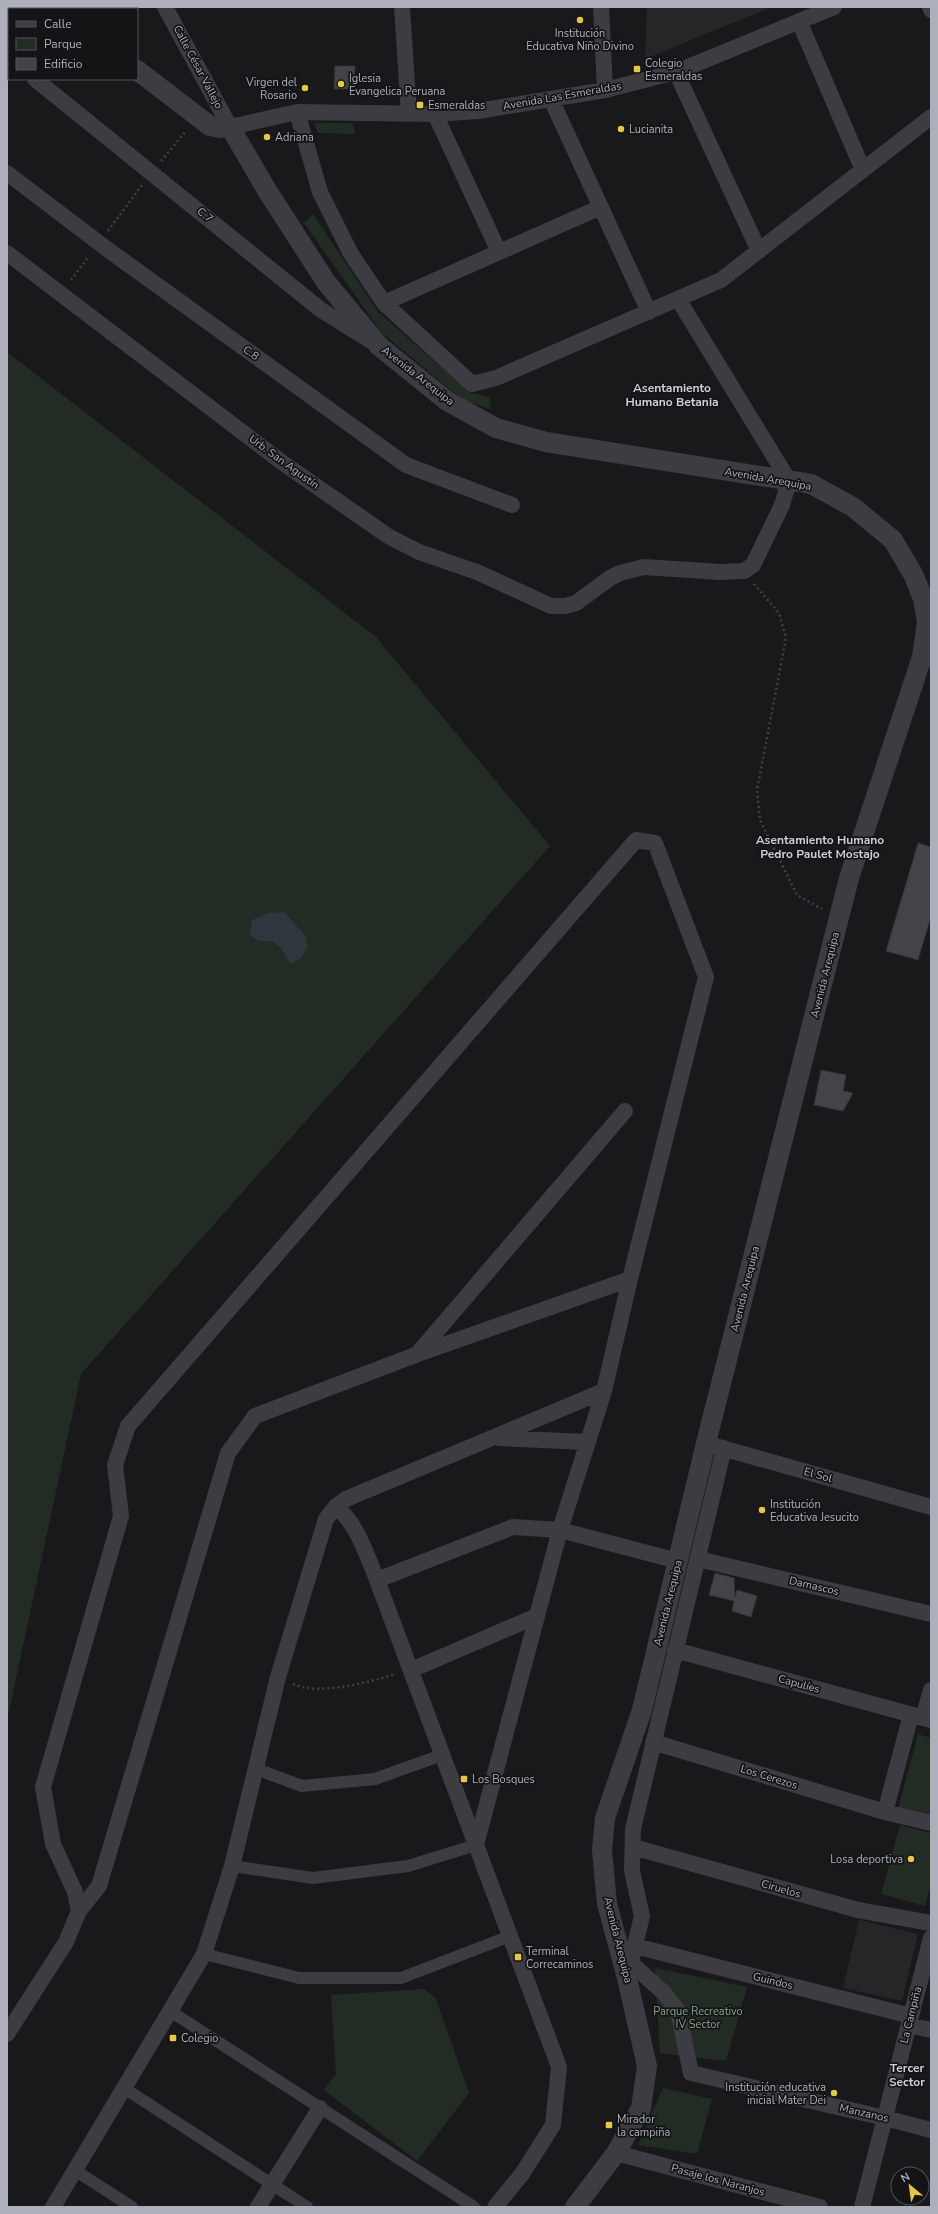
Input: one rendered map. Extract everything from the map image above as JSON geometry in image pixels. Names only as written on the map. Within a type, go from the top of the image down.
[{"type":"street","points":[[402,7],[409,114]]},
{"type":"street","points":[[601,7],[605,90]]},
{"type":"street","name":"Avenida Las Esmeraldas","points":[[230,127],[297,112],[435,114],[478,111],[605,90],[676,72],[834,7]]},
{"type":"street","name":"Calle César Vallejo","points":[[165,10],[230,127]]},
{"type":"street","points":[[799,21],[863,170]]},
{"type":"street","points":[[138,71],[210,126],[220,128],[230,127]]},
{"type":"street","points":[[676,72],[759,251]]},
{"type":"street","name":"C.7","points":[[36,80],[321,310],[379,346]]},
{"type":"street","points":[[551,99],[649,312]]},
{"type":"street","points":[[297,112],[320,192],[351,254],[384,303],[472,384],[496,378],[721,280],[931,117]]},
{"type":"street","points":[[435,114],[499,252]]},
{"type":"street","name":"Avenida Arequipa","points":[[230,127],[268,192],[326,282],[379,346],[447,401],[496,428],[546,442],[811,484],[853,506],[893,540],[914,576],[923,599],[927,622],[922,657],[849,878],[715,1446],[678,1561],[642,1710],[605,1818],[602,1850],[607,1904],[629,1970],[647,2066],[641,2108],[616,2153],[575,2207]]},
{"type":"street","name":"C.8","points":[[7,173],[99,242],[406,465],[512,505]]},
{"type":"street","points":[[384,303],[601,207]]},
{"type":"street","name":"Urb. San Agustín","points":[[7,252],[283,463],[388,536],[419,552],[477,572],[551,606],[566,606],[576,603],[590,592],[620,573],[644,567],[720,572],[744,571]]},
{"type":"street","points":[[678,299],[789,481],[782,505],[753,565],[744,571]]},
{"type":"street","points":[[79,1911],[74,1892],[53,1844],[43,1787],[121,1516],[115,1465],[128,1426],[636,840],[655,843],[706,977],[630,1279],[604,1391],[560,1530],[476,1845]]},
{"type":"street","points":[[418,1354],[625,1111]]},
{"type":"street","points":[[7,2034],[66,1942],[79,1911],[99,1886],[228,1453],[255,1416],[418,1354],[630,1279]]},
{"type":"street","points":[[53,2207],[76,2171],[204,1954],[232,1866],[278,1677],[326,1519],[336,1506],[346,1499],[604,1391]]},
{"type":"street","points":[[494,1438],[588,1442]]},
{"type":"street","points":[[629,1970],[642,1916],[632,1871],[633,1828],[698,1559],[715,1446]]},
{"type":"street","name":"El Sol","points":[[715,1446],[931,1507]]},
{"type":"street","points":[[336,1506],[346,1515],[357,1532],[377,1580],[559,2067],[553,2125],[522,2174],[495,2207]]},
{"type":"street","points":[[377,1580],[513,1527],[560,1530],[678,1561]]},
{"type":"street","name":"Damascos","points":[[698,1559],[931,1614]]},
{"type":"street","points":[[411,1670],[537,1616]]},
{"type":"street","name":"Capulíes","points":[[675,1650],[922,1718]]},
{"type":"street","points":[[885,1812],[922,1718],[931,1690]]},
{"type":"street","name":"Los Cerezos","points":[[653,1742],[885,1812],[931,1823]]},
{"type":"street","points":[[256,1768],[302,1786],[375,1779],[442,1755]]},
{"type":"street","points":[[232,1866],[313,1878],[408,1866],[476,1845]]},
{"type":"street","name":"Ciruelos","points":[[633,1847],[858,1910],[931,1923]]},
{"type":"street","points":[[204,1954],[299,1978],[401,1978],[510,1936]]},
{"type":"street","name":"La Campiña","points":[[862,2207],[931,1938]]},
{"type":"street","name":"Guindos","points":[[635,1946],[910,2021],[931,2030]]},
{"type":"street","name":"Manzanos","points":[[629,1970],[664,1993],[678,2011],[691,2073],[931,2130]]},
{"type":"street","points":[[170,2011],[474,2207]]},
{"type":"street","points":[[124,2088],[307,2207]]},
{"type":"street","points":[[258,2207],[320,2108]]},
{"type":"street","name":"Pasaje los Naranjos","points":[[616,2153],[820,2207]]},
{"type":"street","points":[[76,2171],[132,2207]]},
{"type":"path","points":[[61,294],[152,172],[197,117]]},
{"type":"path","points":[[744,571],[779,613],[786,638],[756,790],[760,820],[798,895],[839,920]]},
{"type":"path","points":[[278,1677],[298,1687],[325,1688],[362,1685],[411,1670]]},
{"type":"shaded area","points":[[647,7],[772,7],[645,59]]},
{"type":"shaded area","points":[[284,912],[305,935],[308,947],[301,958],[290,964],[281,948],[272,941],[260,941],[255,939],[250,934],[252,920],[268,913]]},
{"type":"shaded area","points":[[859,1920],[918,1934],[902,2001],[843,1988]]},
{"type":"green space","points":[[314,123],[353,123],[355,134],[318,133]]},
{"type":"green space","points":[[313,214],[378,312],[471,393],[489,397],[491,409],[464,401],[382,333],[304,223]]},
{"type":"green space","points":[[7,352],[376,637],[550,846],[81,1374],[7,1721]]},
{"type":"green space","points":[[918,1734],[931,1738],[931,1818],[898,1809]]},
{"type":"green space","name":"Losa deportiva","points":[[900,1825],[931,1833],[931,1884],[925,1906],[881,1894]]},
{"type":"green space","name":"Parque Recreativo IV Sector","points":[[655,1968],[747,1987],[726,2061],[660,2053]]},
{"type":"green space","points":[[424,1989],[436,1999],[469,2093],[417,2161],[324,2090],[336,2074],[331,1995]]},
{"type":"green space","points":[[663,2088],[712,2099],[697,2154],[638,2145]]},
{"type":"building","points":[[335,66],[355,66],[354,89],[334,89]]},
{"type":"building","points":[[918,843],[931,847],[931,916],[918,960],[886,951]]},
{"type":"building","points":[[821,1070],[846,1075],[843,1091],[853,1093],[843,1111],[814,1105]]},
{"type":"building","points":[[715,1573],[734,1578],[735,1597],[737,1590],[757,1596],[751,1617],[732,1611],[734,1601],[709,1595]]},
{"type":"place","name":"Institución Educativa Niño Divino","points":[[580,20]]},
{"type":"place","name":"Colegio Esmeraldas","points":[[637,69]]},
{"type":"place","name":"Iglesia Evangelica Peruana","points":[[341,84]]},
{"type":"place","name":"Virgen del Rosario","points":[[305,88]]},
{"type":"place","name":"Esmeraldas","points":[[420,105]]},
{"type":"place","name":"Lucianita","points":[[621,129]]},
{"type":"place","name":"Adriana","points":[[267,137]]},
{"type":"place","name":"Institución Educativa Jesucito","points":[[762,1510]]},
{"type":"place","name":"Los Bosques","points":[[464,1779]]},
{"type":"place","name":"Losa deportiva","points":[[911,1859]]},
{"type":"place","name":"Terminal Correcaminos","points":[[518,1957]]},
{"type":"place","name":"Colegio","points":[[173,2038]]},
{"type":"place","name":"Institución educativa inicial Mater Dei","points":[[834,2093]]},
{"type":"place","name":"Mirador la campiña","points":[[609,2125]]},
{"type":"district","name":"Asentamiento Humano Betania","points":[[672,395]]},
{"type":"district","name":"Asentamiento Humano Pedro Paulet Mostajo","points":[[820,847]]},
{"type":"district","name":"Tercer Sector","points":[[907,2075]]}]
